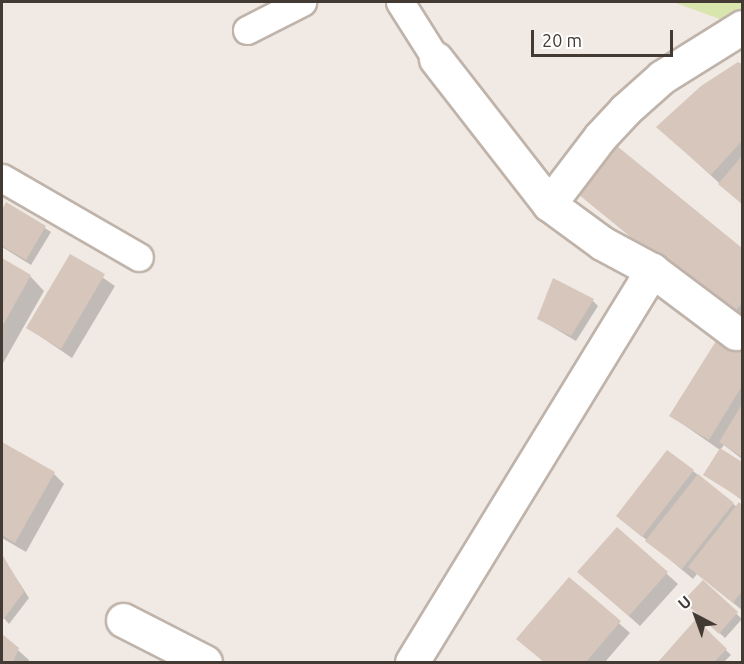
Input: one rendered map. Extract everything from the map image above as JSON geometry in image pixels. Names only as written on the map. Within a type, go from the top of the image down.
[{"type":"street","points":[[549,204],[600,137],[662,77],[742,27]]},
{"type":"street","points":[[436,59],[549,204],[602,243],[652,270],[736,333]]},
{"type":"street","points":[[412,663],[652,270]]},
{"type":"street","points":[[123,620],[206,663]]},
{"type":"lane","points":[[247,30],[302,2]]},
{"type":"lane","points":[[400,2],[436,59]]},
{"type":"lane","points":[[2,178],[139,256]]},
{"type":"green space","points":[[673,2],[742,2],[742,27]]},
{"type":"building","points":[[738,62],[742,64],[742,141],[711,175],[656,127],[701,86]]},
{"type":"building","points":[[612,142],[742,248],[742,303],[730,318],[573,190]]},
{"type":"building","points":[[742,156],[742,204],[718,184]]},
{"type":"building","points":[[6,202],[46,226],[26,260],[2,246],[2,210]]},
{"type":"building","points":[[70,254],[105,274],[61,349],[26,328]]},
{"type":"building","points":[[2,258],[31,275],[2,327]]},
{"type":"building","points":[[553,278],[594,299],[571,336],[537,319]]},
{"type":"building","points":[[721,333],[742,346],[742,386],[709,440],[669,416]]},
{"type":"building","points":[[742,404],[742,457],[719,442]]},
{"type":"building","points":[[2,442],[55,472],[15,543],[2,535]]},
{"type":"building","points":[[720,448],[742,462],[742,499],[703,475]]},
{"type":"building","points":[[667,450],[694,470],[642,537],[616,516]]},
{"type":"building","points":[[698,474],[734,503],[682,569],[645,541]]},
{"type":"building","points":[[739,502],[742,505],[742,591],[733,603],[688,567]]},
{"type":"building","points":[[617,527],[668,572],[629,616],[577,572]]},
{"type":"building","points":[[2,554],[24,592],[2,621]]},
{"type":"building","points":[[569,577],[621,621],[586,662],[544,662],[516,639]]},
{"type":"building","points":[[703,580],[738,612],[719,634],[683,601]]},
{"type":"building","points":[[696,619],[727,649],[714,662],[658,662]]},
{"type":"building","points":[[2,634],[19,648],[13,662],[2,662]]}]
